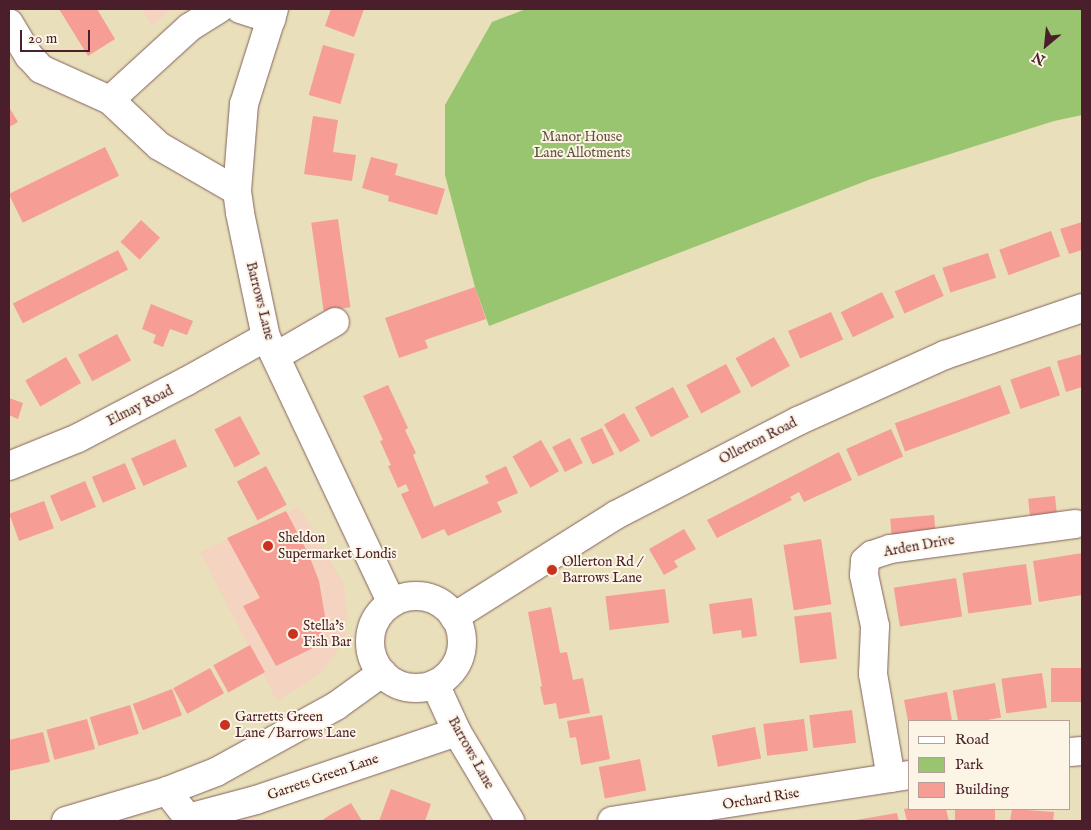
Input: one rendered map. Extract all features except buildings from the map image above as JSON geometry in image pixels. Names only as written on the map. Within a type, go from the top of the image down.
[{"type":"street","points":[[110,100],[190,27],[219,9]]},
{"type":"street","points":[[240,9],[272,14]]},
{"type":"street","name":"Barrows Lane","points":[[272,14],[244,104],[237,191],[271,346],[345,508],[392,603]]},
{"type":"street","points":[[9,23],[29,56],[41,68],[110,100],[159,146],[237,191]]},
{"type":"street","name":"Ollerton Road","points":[[454,617],[616,515],[798,420],[945,355],[1082,308]]},
{"type":"street","name":"Elmay Road","points":[[9,466],[78,438],[187,381],[335,322]]},
{"type":"street","name":"Arden Drive","points":[[900,777],[873,674],[875,626],[864,575],[865,561],[872,555],[890,550],[1075,524]]},
{"type":"street","points":[[410,596],[427,597],[442,604],[454,617],[460,628],[462,647],[457,662],[448,675],[435,684],[410,687],[396,684],[382,673],[372,655],[370,637],[379,614],[392,603],[410,596]]},
{"type":"street","points":[[66,821],[167,791],[216,772],[254,753],[336,706],[382,673]]},
{"type":"street","name":"Barrows Lane","points":[[435,684],[457,732],[510,821]]},
{"type":"street","name":"Garrets Green Lane","points":[[167,791],[183,819],[256,800],[457,732]]},
{"type":"street","name":"Orchard Rise","points":[[612,821],[900,777]]},
{"type":"shaded area","points":[[142,9],[172,9],[152,26]]},
{"type":"shaded area","points":[[299,507],[344,584],[347,617],[344,642],[321,673],[277,701],[200,552]]},
{"type":"green space","name":"Manor House Lane Allotments","points":[[526,9],[1082,9],[1082,115],[1054,121],[871,179],[489,326],[475,287],[445,175],[445,105],[492,22]]},
{"type":"place","name":"Sheldon Supermarket Londis","points":[[268,546]]},
{"type":"place","name":"Ollerton Rd / Barrows Lane","points":[[552,570]]},
{"type":"place","name":"Stella's Fish Bar","points":[[293,634]]},
{"type":"place","name":"Garretts Green Lane / Barrows Lane","points":[[225,725]]}]
